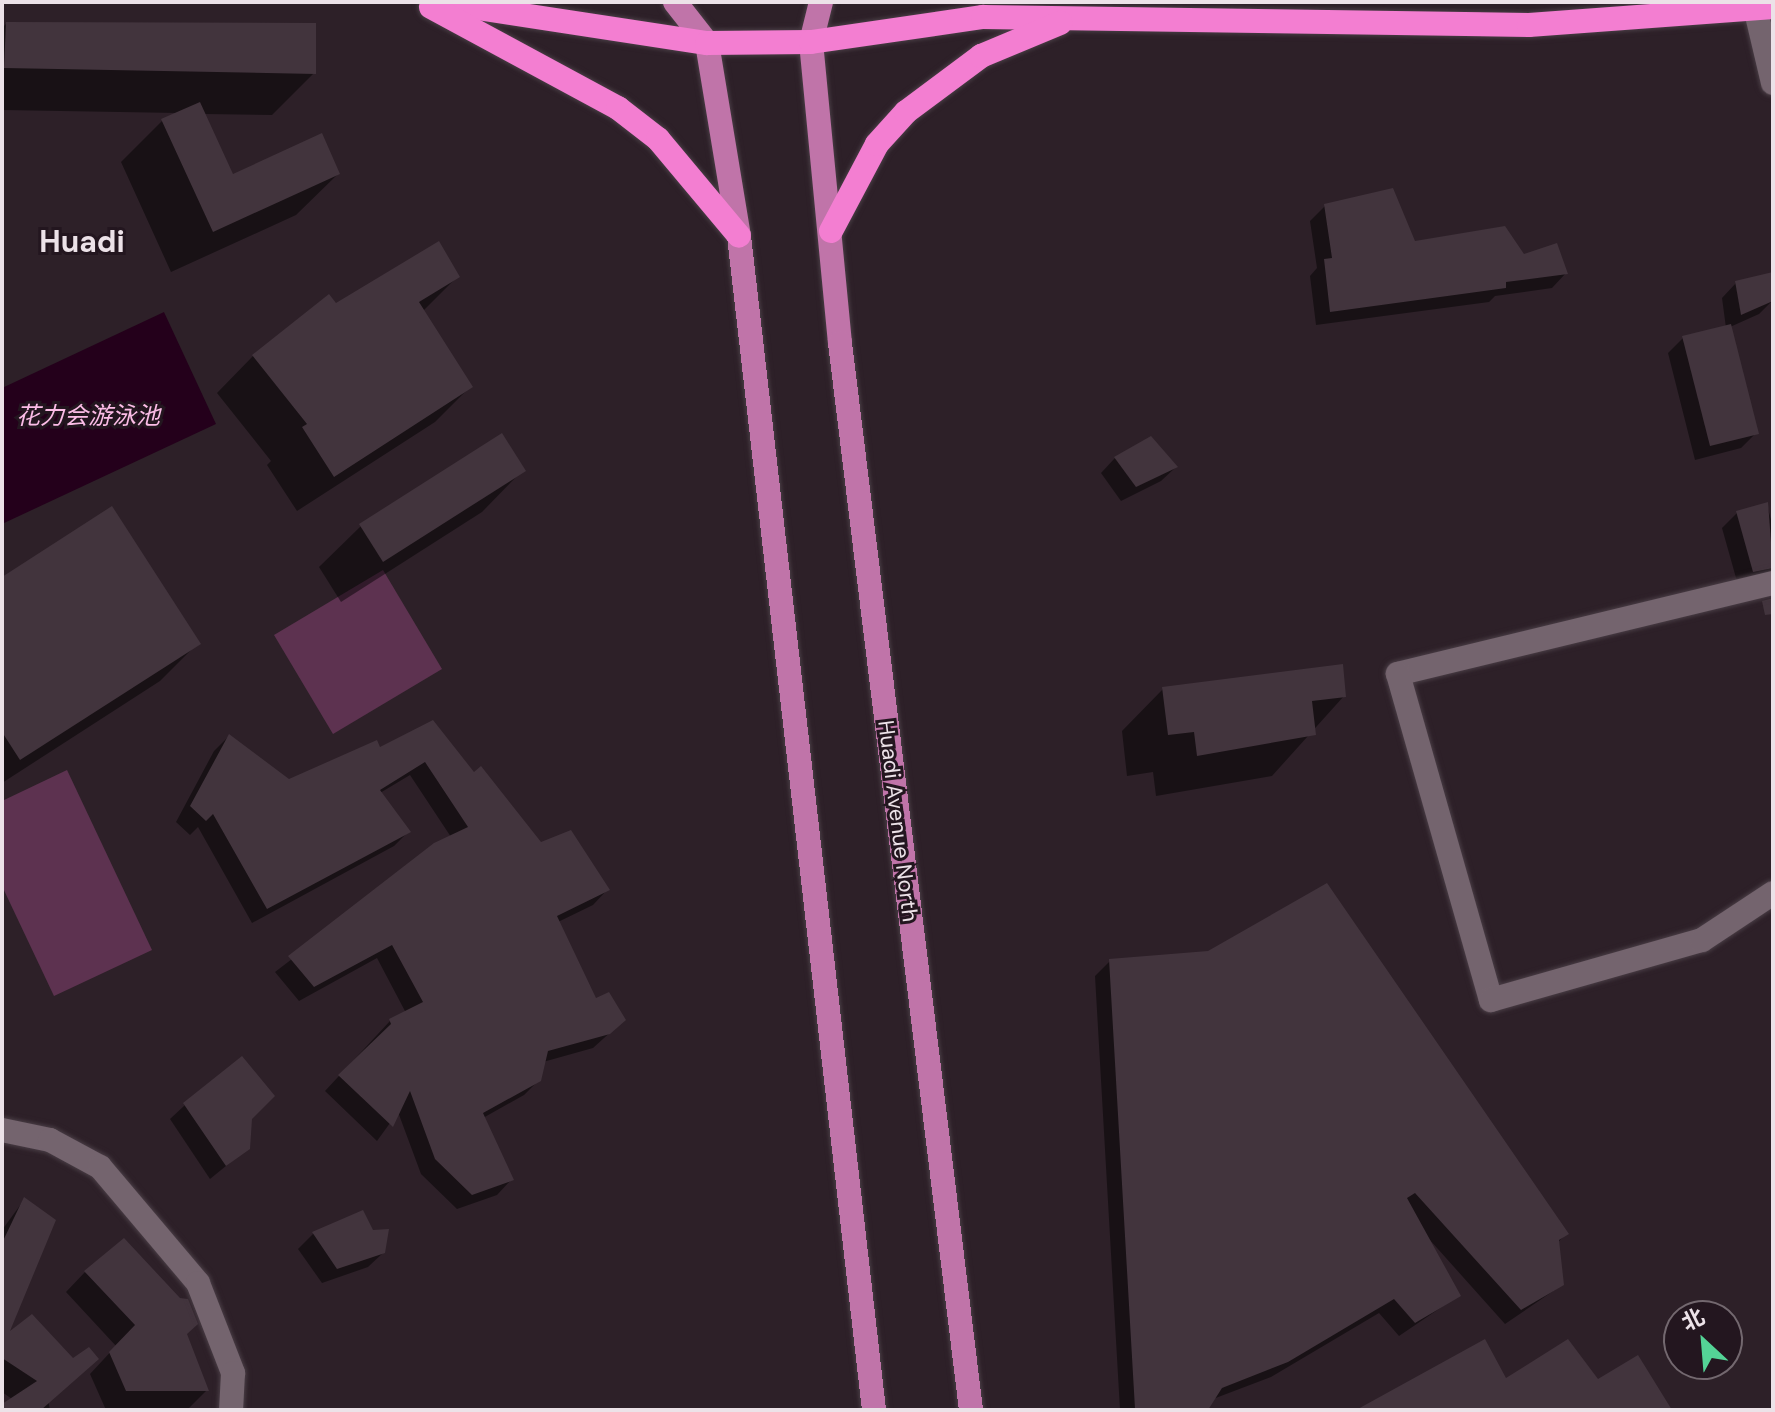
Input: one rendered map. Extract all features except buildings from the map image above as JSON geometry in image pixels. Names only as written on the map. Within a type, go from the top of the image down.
[{"type":"highway","points":[[422,2],[618,108],[658,139],[739,236]]},
{"type":"highway","points":[[438,2],[707,43],[811,42],[983,17],[1104,15],[1529,25],[1764,7]]},
{"type":"highway","points":[[831,231],[877,144],[937,84],[1043,27],[1104,15]]},
{"type":"main road","points":[[675,2],[707,43],[739,236],[874,1410]]},
{"type":"main road","points":[[811,42],[821,2]]},
{"type":"main road","name":"Huadi Avenue North","points":[[811,42],[869,599],[971,1410]]},
{"type":"lane","points":[[1764,7],[1773,83]]},
{"type":"lane","points":[[1773,583],[1398,674],[1491,1000],[1702,940],[1773,893]]},
{"type":"lane","points":[[2,1130],[50,1140],[100,1167],[198,1283],[233,1373],[231,1410]]},
{"type":"shaded area","points":[[383,570],[442,669],[333,734],[274,635]]},
{"type":"shaded area","points":[[67,770],[152,950],[54,996],[2,886],[2,801]]},
{"type":"water","name":"花力会游泳池","points":[[164,312],[216,424],[2,524],[2,388]]},
{"type":"district","name":"Huadi","points":[[82,242]]}]
